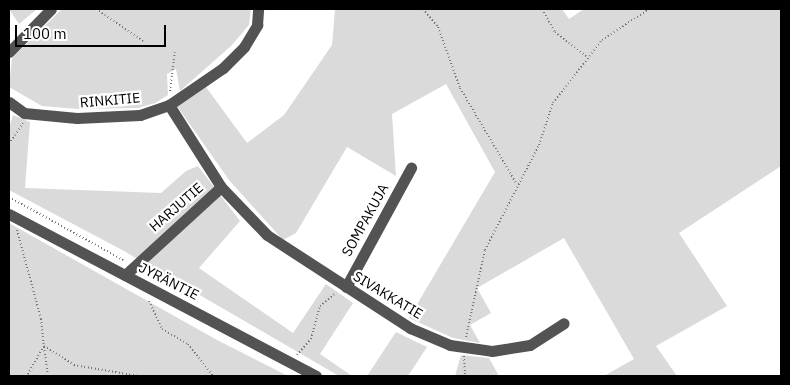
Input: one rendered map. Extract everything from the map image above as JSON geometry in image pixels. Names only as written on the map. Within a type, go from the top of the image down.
[{"type":"street","points":[[9,52],[51,9]]},
{"type":"street","name":"RINKITIE","points":[[24,113],[77,118],[140,115],[170,104],[223,68],[244,47],[257,25],[258,9]]},
{"type":"street","points":[[9,102],[24,113]]},
{"type":"street","name":"HARJUTIE","points":[[125,275],[132,265],[220,187],[170,104]]},
{"type":"street","name":"SOMPAKUJA","points":[[344,286],[411,168]]},
{"type":"street","name":"SIVAKKATIE","points":[[220,187],[267,235],[410,328],[465,347],[492,351],[530,346],[564,323]]},
{"type":"street","name":"JYRÄNTIE","points":[[11,215],[316,376]]},
{"type":"path","points":[[96,9],[143,41]]},
{"type":"path","points":[[423,9],[438,27],[460,88],[516,183]]},
{"type":"path","points":[[542,9],[555,32],[586,57]]},
{"type":"path","points":[[465,376],[465,347],[485,250],[516,183],[539,145],[553,103],[586,57],[602,40],[649,9]]},
{"type":"path","points":[[170,104],[175,52]]},
{"type":"path","points":[[9,144],[19,132],[24,113]]},
{"type":"path","points":[[9,197],[132,265]]},
{"type":"path","points":[[11,215],[41,319],[48,376]]},
{"type":"path","points":[[142,284],[162,330],[188,344],[213,376]]},
{"type":"path","points":[[292,362],[312,338],[320,306],[344,286]]},
{"type":"path","points":[[27,376],[44,346]]},
{"type":"path","points":[[44,346],[74,365],[138,376]]},
{"type":"shaded area","points":[[9,9],[37,9],[19,24]]},
{"type":"shaded area","points":[[62,9],[251,9],[249,25],[231,46],[180,91],[176,69],[167,74],[168,95],[155,103],[138,108],[78,109],[42,106],[9,87],[12,58]]},
{"type":"shaded area","points":[[325,9],[562,9],[569,19],[584,9],[781,9],[781,166],[679,233],[727,306],[656,346],[677,376],[604,376],[634,359],[564,238],[477,288],[491,313],[470,325],[480,343],[453,338],[409,318],[495,172],[446,84],[392,114],[396,176],[347,147],[296,233],[283,240],[229,180],[177,106],[206,87],[247,143],[284,115],[332,45],[335,10]]},
{"type":"shaded area","points":[[13,115],[30,122],[25,188],[161,193],[186,171],[198,166],[240,221],[199,268],[293,333],[326,284],[353,303],[320,354],[352,376],[339,376],[124,251],[9,190],[9,128]]},
{"type":"shaded area","points":[[9,223],[217,340],[288,376],[9,376]]},
{"type":"shaded area","points":[[396,332],[427,347],[408,376],[367,376]]},
{"type":"shaded area","points":[[461,355],[489,358],[499,376],[455,376]]}]
